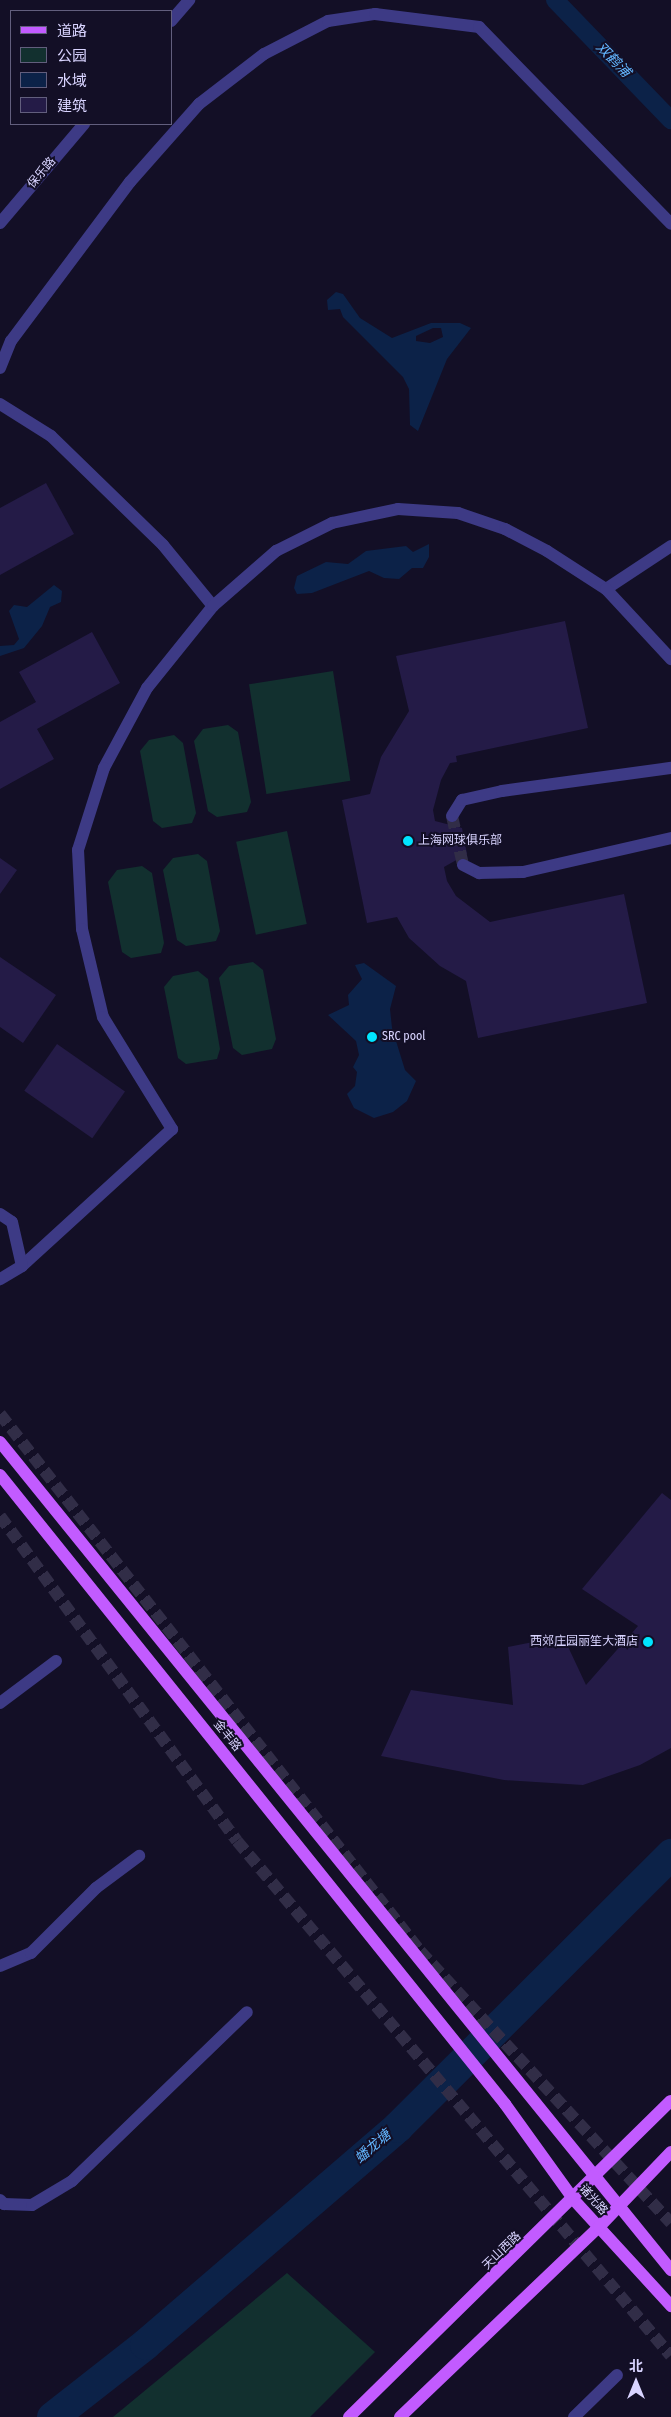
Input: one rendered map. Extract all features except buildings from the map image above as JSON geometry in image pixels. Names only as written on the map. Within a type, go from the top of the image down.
[{"type":"main road","points":[[0,1442],[454,2003],[523,2084],[671,2270]]},
{"type":"main road","name":"金丰路","points":[[0,1475],[505,2104]]},
{"type":"main road","name":"天山西路","points":[[349,2417],[574,2200],[671,2101]]},
{"type":"main road","name":"诸光路","points":[[505,2104],[574,2200],[671,2306]]},
{"type":"main road","points":[[400,2417],[598,2227],[671,2152]]},
{"type":"street","points":[[172,20],[189,0]]},
{"type":"street","points":[[0,368],[11,341],[130,182],[199,104],[264,54],[328,21],[375,14],[479,27],[671,224]]},
{"type":"street","name":"保乐路","points":[[0,223],[83,125]]},
{"type":"street","points":[[0,404],[51,436],[163,545],[213,606]]},
{"type":"street","points":[[0,1279],[22,1266],[172,1129],[103,1017],[82,929],[78,850],[104,768],[143,696],[213,606],[276,552],[332,523],[398,509],[458,513],[505,529],[547,551],[606,589],[671,659]]},
{"type":"street","points":[[606,589],[671,546]]},
{"type":"street","points":[[452,816],[462,800],[494,792],[671,768]]},
{"type":"street","points":[[463,865],[479,873],[524,872],[671,838]]},
{"type":"street","points":[[0,1214],[12,1222],[22,1266]]},
{"type":"street","points":[[0,1703],[56,1661]]},
{"type":"street","points":[[0,1966],[31,1953],[96,1888],[139,1856]]},
{"type":"street","points":[[0,2200],[4,2204],[32,2205],[72,2181],[247,2012]]},
{"type":"street","points":[[574,2417],[617,2375]]},
{"type":"green space","points":[[333,671],[350,781],[266,794],[249,684]]},
{"type":"green space","points":[[228,725],[238,732],[251,802],[247,812],[217,817],[208,811],[194,741],[203,729]]},
{"type":"green space","points":[[174,735],[183,743],[196,813],[192,823],[162,828],[153,821],[140,751],[149,740]]},
{"type":"green space","points":[[287,831],[307,924],[256,935],[236,842]]},
{"type":"green space","points":[[198,854],[207,861],[220,931],[216,941],[186,946],[177,940],[163,870],[173,858]]},
{"type":"green space","points":[[142,866],[152,873],[164,943],[161,953],[131,958],[122,952],[108,882],[117,870]]},
{"type":"green space","points":[[253,962],[263,970],[276,1039],[272,1049],[242,1055],[233,1048],[219,978],[229,966]]},
{"type":"green space","points":[[198,971],[208,979],[220,1049],[217,1059],[186,1064],[178,1058],[164,987],[173,976]]},
{"type":"green space","points":[[287,2273],[375,2352],[310,2417],[113,2417]]},
{"type":"water","points":[[336,292],[343,294],[360,318],[392,338],[431,323],[460,323],[471,328],[447,359],[418,431],[410,425],[409,389],[403,377],[343,317],[340,309],[328,310],[327,300]],"holes":[[[433,328],[441,328],[443,337],[430,343],[416,341],[416,336]]]},
{"type":"water","points":[[429,544],[429,557],[423,568],[412,568],[399,579],[384,578],[369,571],[312,593],[297,594],[294,588],[297,576],[326,562],[348,564],[366,551],[406,546],[413,552]]},
{"type":"water","points":[[54,585],[62,591],[61,602],[50,607],[42,626],[24,648],[0,656],[0,646],[14,645],[19,639],[9,611],[14,605],[27,607]]},
{"type":"water","name":"SRC pool","points":[[364,963],[396,986],[390,1009],[392,1028],[405,1070],[416,1081],[407,1101],[393,1112],[374,1118],[354,1108],[347,1094],[355,1086],[357,1072],[353,1067],[359,1055],[356,1041],[328,1015],[349,1005],[348,995],[362,979],[355,965]]},
{"type":"waterway","name":"双鹤浦","points":[[555,0],[671,120]]},
{"type":"waterway","name":"蟠龙塘","points":[[52,2417],[145,2344],[397,2127],[671,1854]]},
{"type":"tunnel","points":[[452,816],[463,865]]},
{"type":"tunnel","points":[[0,1414],[420,1951],[671,2223]]},
{"type":"tunnel","points":[[0,1516],[237,1841],[671,2356]]},
{"type":"place","name":"上海网球俱乐部","points":[[408,841]]},
{"type":"place","name":"SRC pool","points":[[372,1037]]},
{"type":"place","name":"西郊庄园丽笙大酒店","points":[[648,1642]]}]
